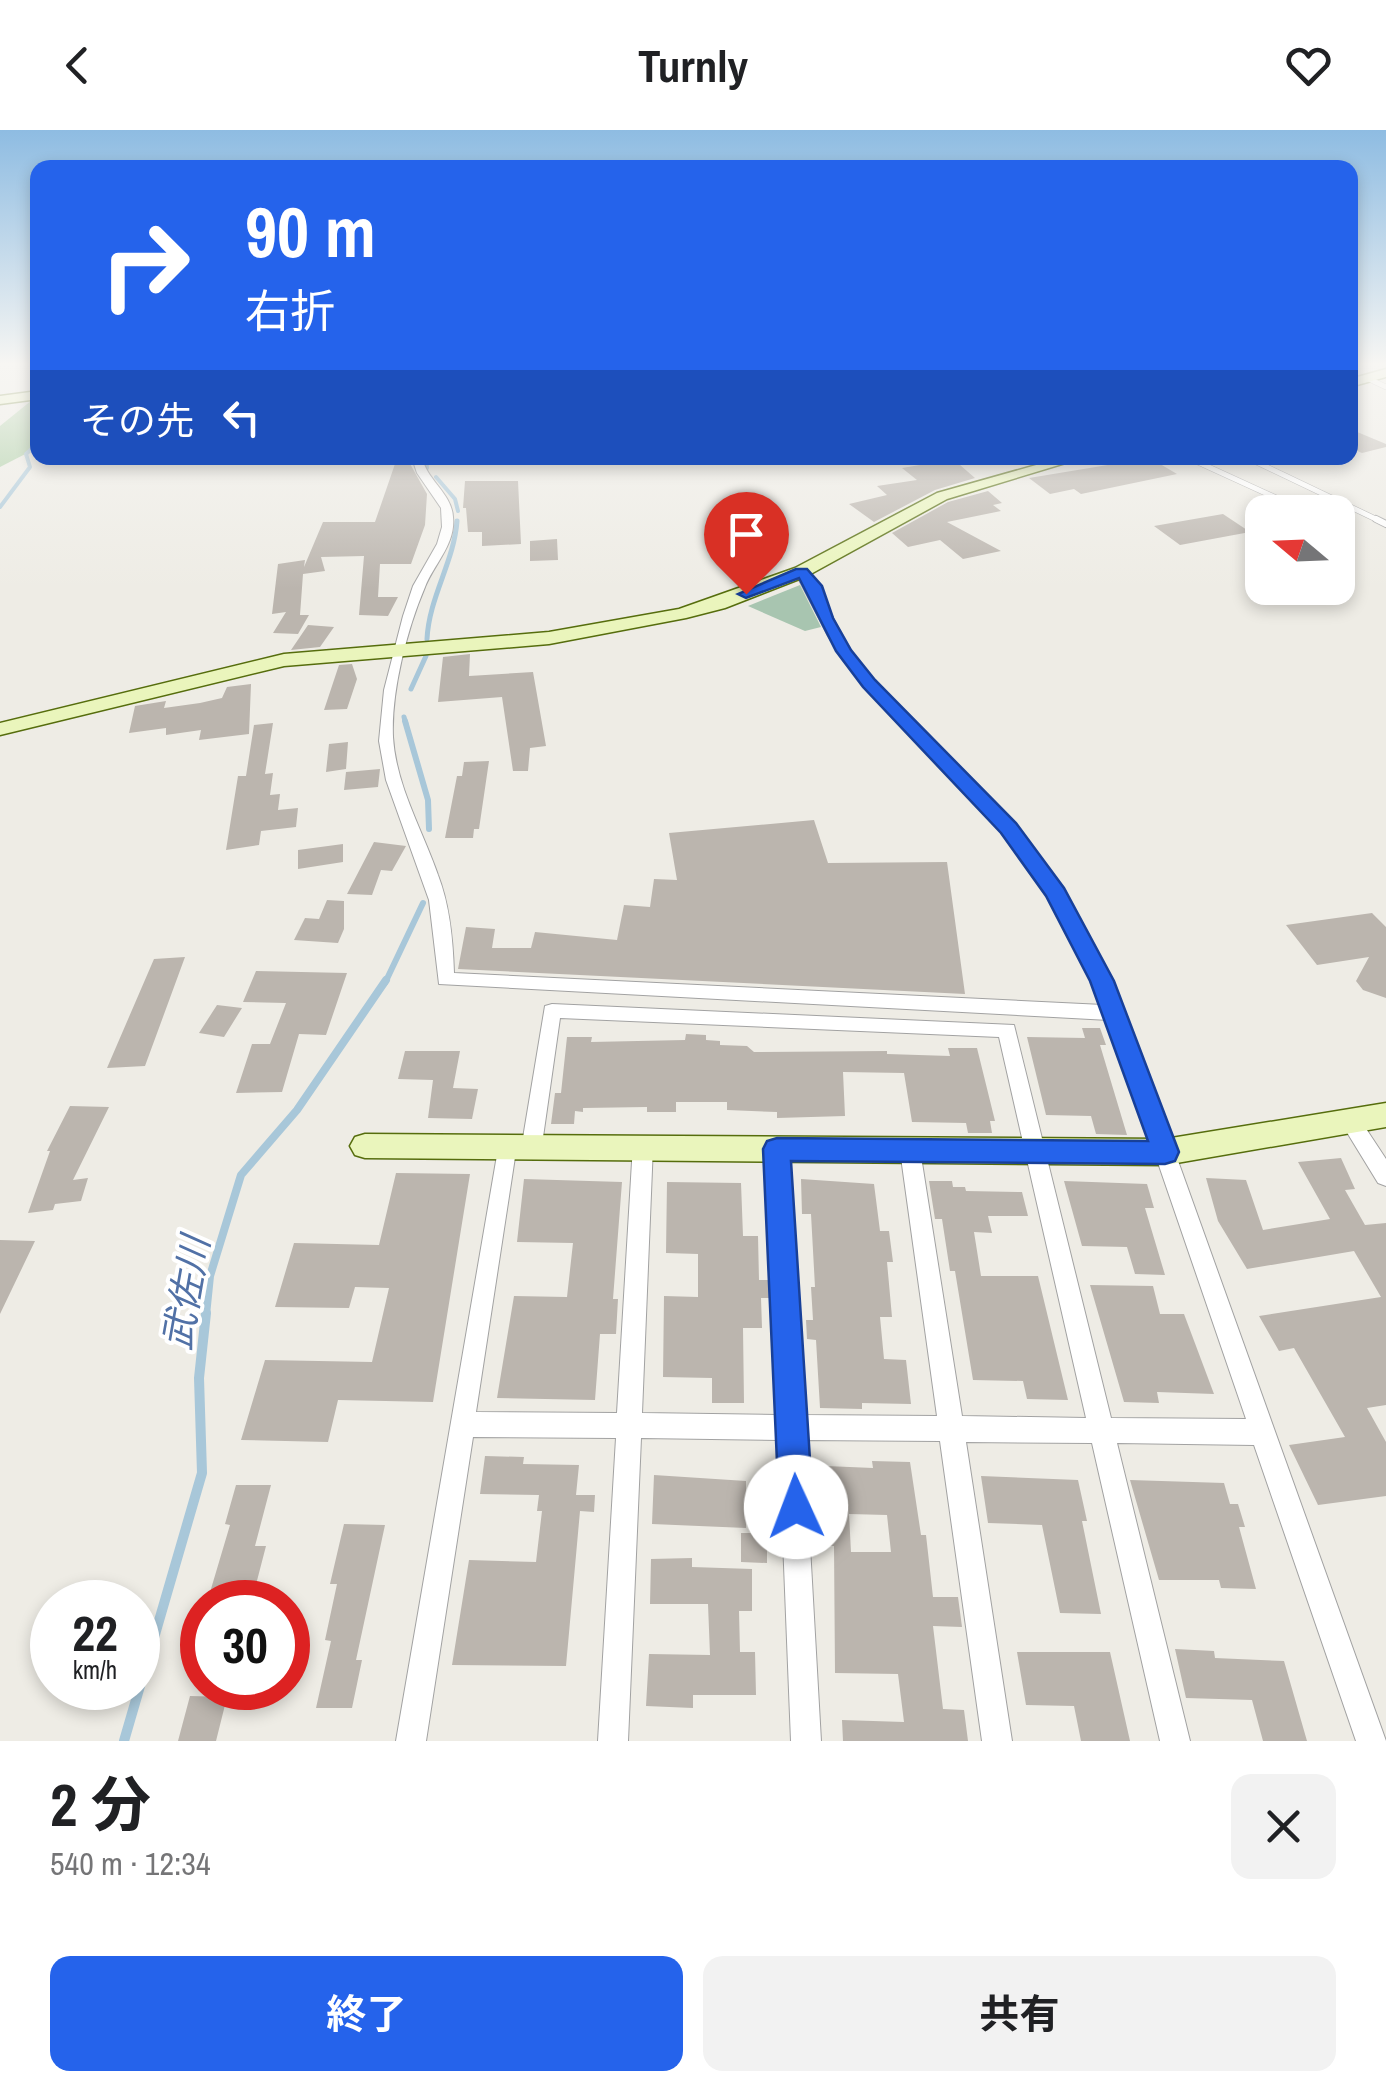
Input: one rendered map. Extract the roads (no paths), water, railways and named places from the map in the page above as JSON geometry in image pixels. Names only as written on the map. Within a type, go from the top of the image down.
[{"type":"street","points":[[419,465],[448,516],[439,554],[416,596],[386,720],[399,802],[431,876],[445,934],[445,979],[1116,1013]]},
{"type":"street","points":[[0,729],[214,674],[302,658],[549,638],[636,625],[720,604],[802,572],[942,496],[1050,465]]},
{"type":"street","points":[[802,572],[814,586],[825,618],[844,651],[869,683],[1008,828],[1035,862],[1088,949],[1116,1013],[1371,1741]]},
{"type":"street","points":[[412,1741],[461,1424],[552,1011],[1008,1030],[1174,1741]]},
{"type":"street","points":[[365,1146],[520,1144],[1165,1152],[1386,1115]]},
{"type":"street","points":[[1350,1121],[1386,1176]]},
{"type":"street","points":[[613,1741],[644,1146]]},
{"type":"street","points":[[777,1149],[806,1741]]},
{"type":"street","points":[[910,1150],[997,1741]]},
{"type":"street","points":[[461,1424],[1265,1432]]},
{"type":"lane","points":[[1204,465],[1270,495]]},
{"type":"lane","points":[[1263,465],[1386,524]]},
{"type":"waterway","points":[[0,507],[30,467],[26,454],[30,450]]},
{"type":"waterway","name":"武佐川","points":[[436,477],[455,499],[458,511]]},
{"type":"waterway","name":"武佐川","points":[[427,639],[457,521]]},
{"type":"waterway","name":"武佐川","points":[[411,689],[426,656]]},
{"type":"waterway","name":"武佐川","points":[[404,717],[406,724]]},
{"type":"waterway","name":"武佐川","points":[[405,721],[428,800],[429,829]]},
{"type":"waterway","name":"武佐川","points":[[385,983],[423,903]]},
{"type":"waterway","name":"武佐川","points":[[206,1315],[210,1276],[241,1175],[297,1110],[386,980]]},
{"type":"waterway","name":"武佐川","points":[[124,1741],[202,1473],[199,1378],[206,1313]]}]
